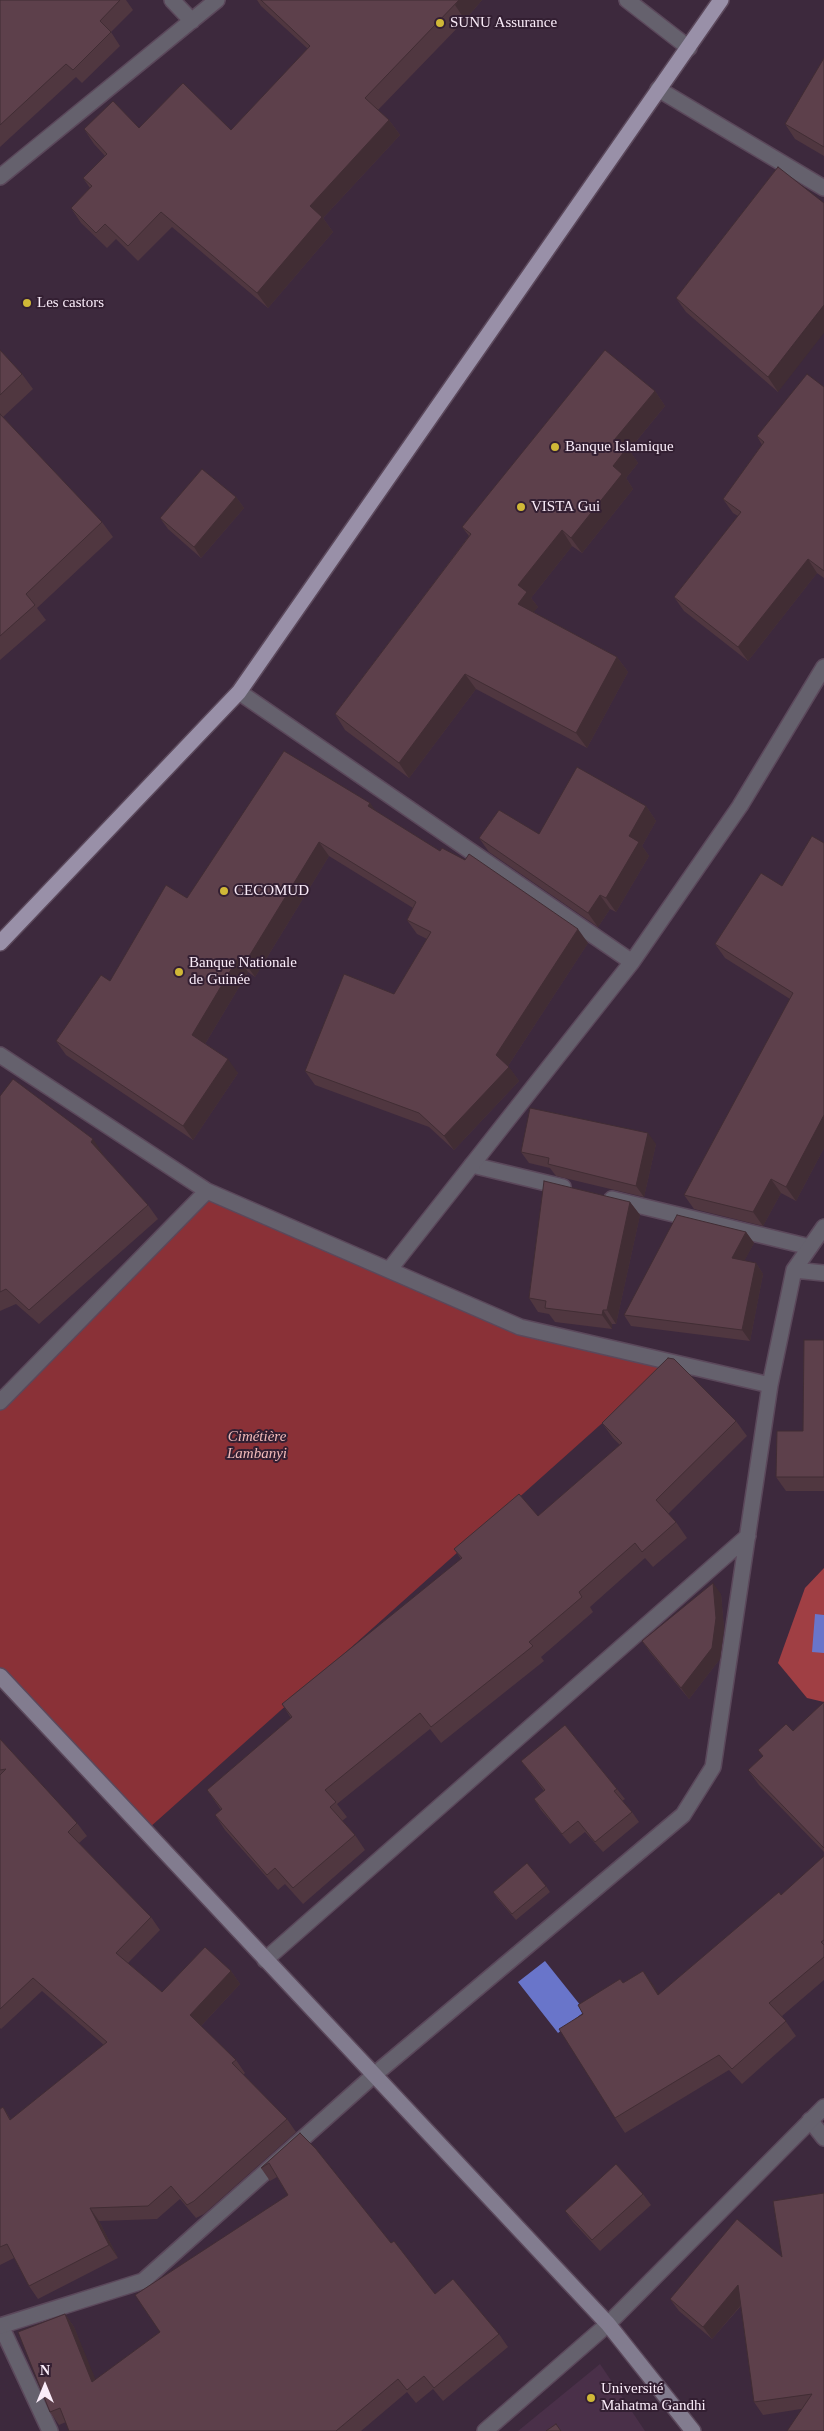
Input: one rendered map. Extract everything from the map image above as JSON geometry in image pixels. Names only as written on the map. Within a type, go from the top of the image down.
[{"type":"main road","points":[[0,943],[239,692],[721,0]]},
{"type":"street","points":[[172,0],[192,21]]},
{"type":"street","points":[[0,177],[217,0]]},
{"type":"street","points":[[627,0],[688,48]]},
{"type":"street","points":[[658,88],[824,188]]},
{"type":"street","points":[[388,1270],[632,962],[740,806],[824,667]]},
{"type":"street","points":[[239,692],[632,962]]},
{"type":"street","points":[[0,1055],[207,1190],[520,1327],[770,1385]]},
{"type":"street","points":[[472,1164],[578,1190]]},
{"type":"street","points":[[0,1402],[207,1190]]},
{"type":"street","points":[[597,1195],[810,1247]]},
{"type":"street","points":[[50,2431],[1,2326],[143,2281],[374,2075],[683,1815],[713,1767],[770,1385],[794,1270],[824,1226]]},
{"type":"street","points":[[794,1270],[824,1273]]},
{"type":"street","points":[[265,1960],[748,1536]]},
{"type":"street","points":[[0,1676],[608,2324],[693,2431]]},
{"type":"street","points":[[485,2431],[608,2324],[824,2107]]},
{"type":"street","points":[[810,2120],[824,2138]]},
{"type":"shaded area","points":[[824,1568],[824,1702],[807,1698],[778,1663],[805,1588]]},
{"type":"shaded area","name":"Université Mahatma Gandhi","points":[[600,2364],[645,2431],[518,2431]]},
{"type":"green space","name":"Cimétière Lambanyi","points":[[207,1191],[520,1327],[665,1367],[149,1828],[0,1672],[0,1402]]},
{"type":"water","points":[[815,1614],[824,1615],[824,1653],[812,1652]]},
{"type":"water","points":[[545,1961],[585,2011],[558,2033],[518,1982]]},
{"type":"building","points":[[0,0],[120,0],[100,21],[111,32],[73,70],[66,64],[0,125]]},
{"type":"building","points":[[261,0],[459,0],[365,98],[389,120],[310,206],[322,217],[257,293],[161,212],[128,246],[105,224],[96,233],[71,208],[92,186],[83,178],[107,154],[84,129],[113,101],[139,128],[183,83],[231,130],[310,46]]},
{"type":"building","points":[[824,58],[824,147],[785,124]]},
{"type":"building","points":[[778,167],[824,203],[824,305],[768,377],[676,298]]},
{"type":"building","points":[[0,350],[22,374],[0,395]]},
{"type":"building","points":[[605,350],[655,391],[615,439],[627,448],[613,466],[622,474],[571,538],[562,530],[518,585],[527,592],[518,604],[617,657],[576,733],[465,674],[399,763],[335,714],[471,534],[462,527]]},
{"type":"building","points":[[807,374],[824,387],[824,571],[808,559],[738,647],[674,597],[741,512],[723,499],[764,442],[757,436]]},
{"type":"building","points":[[0,414],[102,522],[26,594],[35,605],[0,636]]},
{"type":"building","points":[[202,469],[236,497],[194,547],[160,518]]},
{"type":"building","points":[[284,751],[370,803],[368,806],[440,851],[442,848],[465,860],[469,854],[578,929],[496,1055],[509,1067],[444,1136],[419,1113],[305,1071],[344,974],[394,994],[431,932],[407,920],[416,902],[319,842],[245,963],[238,958],[192,1035],[228,1059],[183,1126],[56,1041],[101,975],[110,981],[166,885],[187,898]]},
{"type":"building","points":[[577,767],[646,806],[629,836],[639,842],[606,898],[600,895],[588,913],[479,838],[499,810],[539,834]]},
{"type":"building","points":[[812,836],[824,843],[824,1115],[786,1187],[771,1179],[753,1212],[684,1195],[793,993],[715,944],[761,873],[782,886]]},
{"type":"building","points":[[13,1079],[93,1139],[91,1142],[148,1205],[29,1310],[6,1289],[0,1292],[0,1096]]},
{"type":"building","points":[[530,1108],[648,1133],[636,1186],[548,1164],[549,1158],[521,1152]]},
{"type":"building","points":[[544,1181],[630,1202],[607,1310],[603,1310],[602,1315],[545,1308],[546,1301],[529,1298]]},
{"type":"building","points":[[677,1215],[746,1232],[732,1258],[756,1263],[742,1330],[624,1315]]},
{"type":"building","points":[[804,1340],[824,1340],[824,1477],[776,1477],[777,1431],[803,1431]]},
{"type":"building","points":[[668,1358],[674,1359],[736,1421],[656,1500],[676,1522],[642,1552],[635,1543],[579,1592],[582,1597],[529,1642],[533,1646],[431,1727],[420,1713],[325,1790],[336,1802],[330,1807],[355,1835],[293,1888],[275,1868],[267,1875],[215,1815],[222,1809],[207,1790],[292,1717],[282,1704],[462,1558],[454,1549],[519,1494],[538,1516],[622,1443],[602,1423]]},
{"type":"building","points":[[713,1583],[716,1618],[712,1648],[681,1688],[642,1641]]},
{"type":"building","points":[[824,1702],[824,1848],[748,1770],[763,1756],[758,1750],[786,1724],[793,1731]]},
{"type":"building","points":[[565,1725],[617,1789],[614,1791],[632,1812],[595,1842],[578,1821],[562,1834],[534,1799],[545,1790],[521,1761]]},
{"type":"building","points":[[0,1739],[77,1823],[68,1832],[151,1917],[116,1953],[162,1992],[205,1947],[231,1971],[190,2015],[236,2060],[232,2063],[287,2119],[194,2201],[187,2205],[171,2186],[148,2206],[90,2208],[109,2245],[29,2286],[7,2244],[0,2247],[0,2109],[3,2107],[10,2120],[107,2042],[33,1978],[0,2009],[0,1775],[6,1769],[0,1770]]},
{"type":"building","points":[[824,1856],[824,1940],[821,1942],[824,1945],[824,1957],[769,2003],[786,2021],[732,2069],[719,2055],[615,2118],[559,2029],[583,2014],[578,2005],[620,1979],[623,1983],[643,1971],[658,1995],[779,1892],[781,1895]]},
{"type":"building","points":[[527,1863],[546,1886],[512,1914],[493,1892]]},
{"type":"building","points":[[300,2133],[316,2149],[391,2243],[394,2241],[435,2294],[453,2279],[499,2334],[434,2388],[424,2376],[407,2390],[398,2379],[336,2431],[69,2431],[60,2408],[50,2412],[18,2332],[65,2314],[92,2382],[160,2332],[135,2295],[288,2195],[269,2163],[261,2168]]},
{"type":"building","points":[[616,2164],[643,2194],[592,2240],[565,2211]]},
{"type":"building","points":[[824,2193],[824,2431],[787,2431],[812,2394],[754,2402],[738,2285],[703,2327],[670,2299],[737,2219],[782,2257],[773,2201]]},
{"type":"building","points":[[556,2424],[561,2431],[546,2431]]},
{"type":"place","name":"SUNU Assurance","points":[[440,23]]},
{"type":"place","name":"Les castors","points":[[27,303]]},
{"type":"place","name":"Banque Islamique","points":[[555,447]]},
{"type":"place","name":"VISTA Gui","points":[[521,507]]},
{"type":"place","name":"CECOMUD","points":[[224,891]]},
{"type":"place","name":"Banque Nationale de Guinée","points":[[179,972]]},
{"type":"place","name":"Université Mahatma Gandhi","points":[[591,2398]]}]
